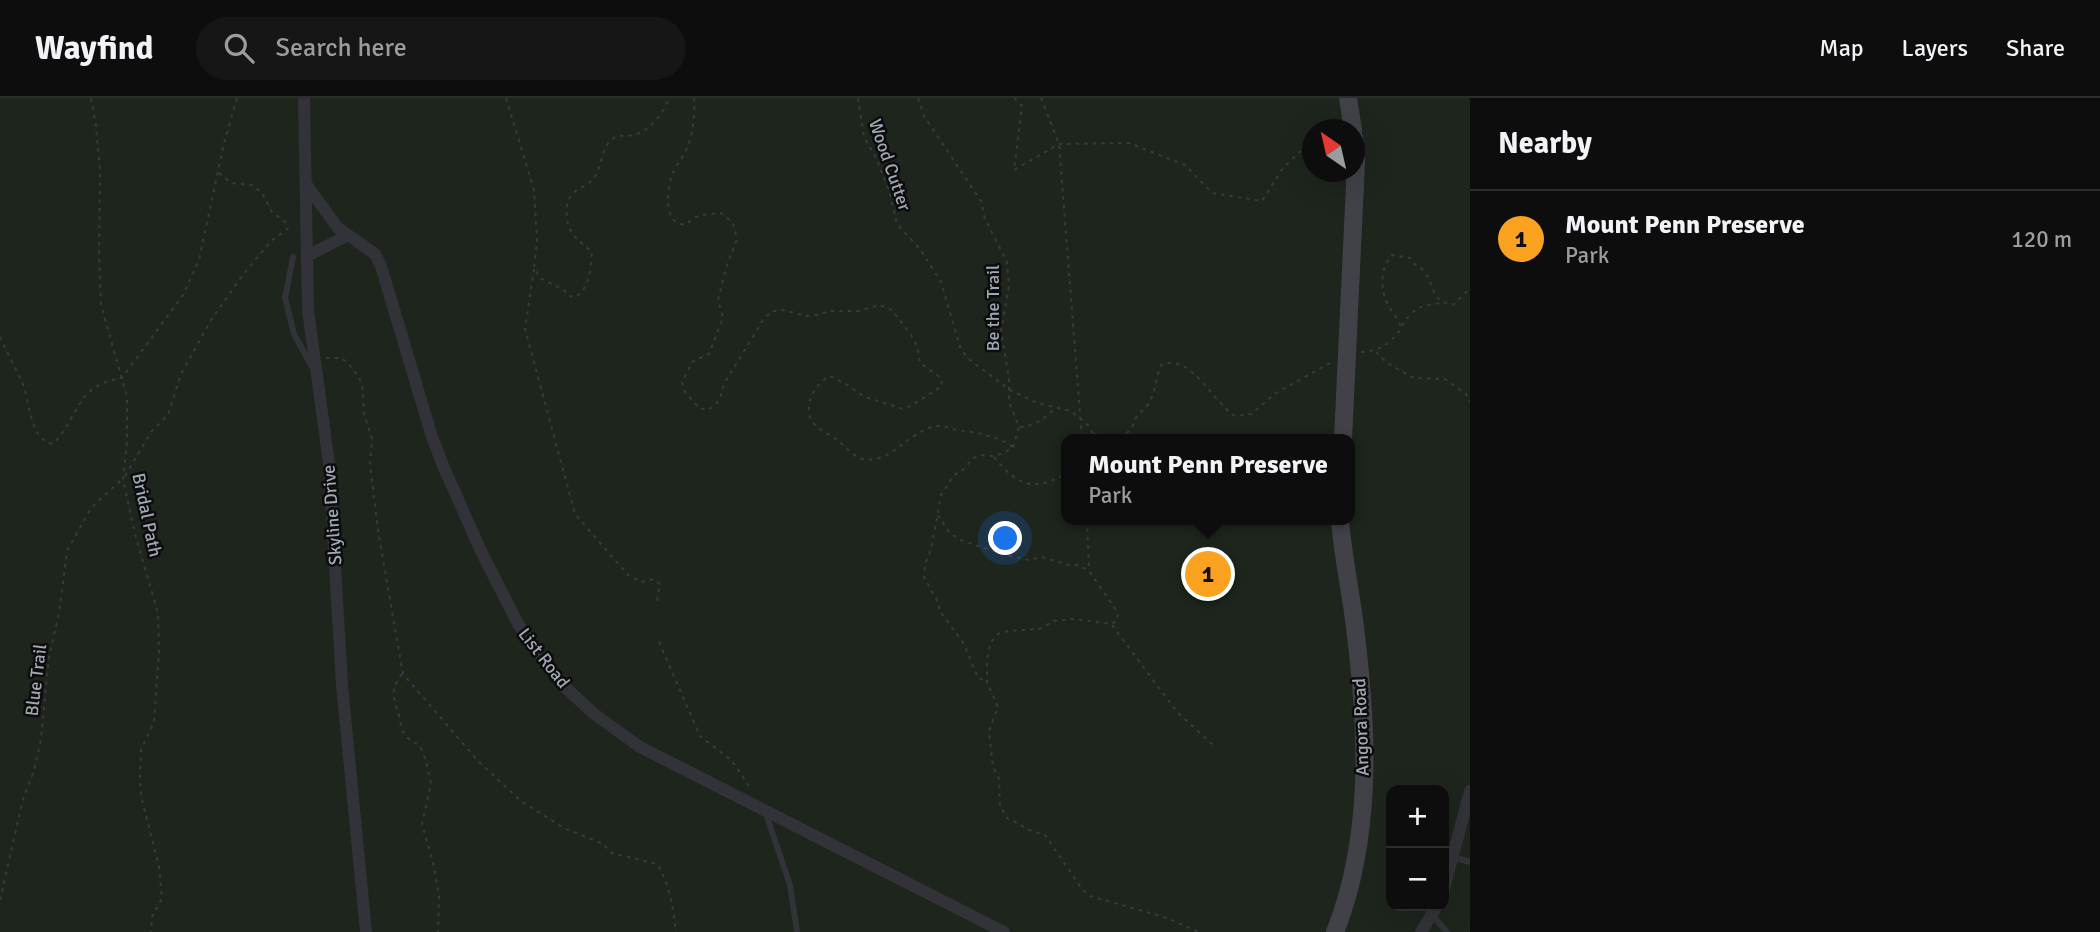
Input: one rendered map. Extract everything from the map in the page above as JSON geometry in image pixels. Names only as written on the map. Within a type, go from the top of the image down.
[{"type":"street","name":"Skyline Drive","points":[[304,98],[308,310],[329,463],[342,684],[366,932]]},
{"type":"street","points":[[1348,98],[1351,119]]},
{"type":"street","points":[[1343,434],[1355,182]]},
{"type":"street","name":"List Road","points":[[306,184],[338,228],[374,254],[444,468],[493,576],[531,644],[564,686],[615,731],[670,763],[1004,932]]},
{"type":"street","points":[[307,256],[348,235]]},
{"type":"street","name":"Angora Road","points":[[1335,932],[1354,875],[1363,809],[1364,758],[1357,638],[1341,525]]},
{"type":"street","points":[[1449,871],[1470,791]]},
{"type":"street","points":[[1421,932],[1434,911]]},
{"type":"lane","points":[[293,257],[285,299],[294,334],[316,375]]},
{"type":"lane","points":[[288,283],[307,284]]},
{"type":"lane","points":[[766,812],[790,885],[797,932]]},
{"type":"lane","points":[[1453,857],[1470,862]]},
{"type":"lane","points":[[1434,911],[1447,932]]},
{"type":"path","name":"Bridal Path","points":[[91,98],[100,171],[101,305],[127,397],[123,479],[135,534],[158,612],[159,651],[154,722],[141,750],[140,776],[141,796],[155,846],[162,898],[152,917],[151,932]]},
{"type":"path","points":[[0,337],[23,385],[32,419],[46,443],[53,444],[65,431],[73,411],[85,395],[103,381],[122,378],[183,295],[199,260],[224,142],[237,98]]},
{"type":"path","points":[[506,98],[534,190],[537,241],[525,329],[575,514],[628,575],[641,582],[654,579],[660,584],[657,601]]},
{"type":"path","points":[[534,268],[540,278],[564,290],[569,296],[576,296],[583,290],[588,281],[592,252],[574,237],[566,223],[567,203],[575,191],[587,186],[596,174],[605,149],[612,139],[619,135],[630,136],[644,131],[657,119],[669,98]]},
{"type":"path","points":[[694,98],[695,111],[688,147],[671,177],[668,198],[671,212],[674,220],[681,225],[688,224],[695,218],[721,213],[733,223],[737,239],[718,300],[723,317],[709,354],[692,362],[682,382],[692,402],[707,410],[715,406],[724,384],[763,320],[772,312],[784,310],[806,316],[829,311],[858,311],[880,305],[892,310],[917,346],[920,363],[941,378],[942,386],[903,409],[864,397],[830,376],[822,380],[812,394],[808,406],[810,418],[817,428],[841,442],[849,453],[860,459],[873,460],[889,454],[914,435],[941,425],[998,437],[1013,447]]},
{"type":"path","name":"Wood Cutter","points":[[858,98],[864,137],[889,190],[897,224],[920,249],[941,282],[961,349],[970,360],[1010,390],[1037,403],[1057,406],[1079,417],[1093,434]]},
{"type":"path","name":"Be the Trail","points":[[918,98],[924,116],[981,201],[985,219],[1007,262],[1009,286],[1001,331],[1010,390],[1009,402],[1019,427]]},
{"type":"path","points":[[1014,98],[1022,106],[1014,170],[1059,144],[1129,143],[1185,165],[1212,193],[1262,201],[1283,168],[1302,147]]},
{"type":"path","points":[[1041,98],[1059,144],[1081,434]]},
{"type":"path","points":[[218,172],[231,183],[252,185],[262,193],[272,212],[291,226],[307,226]]},
{"type":"path","name":"Blue Trail","points":[[0,900],[23,799],[34,771],[41,739],[49,657],[59,613],[67,551],[91,508],[123,479],[151,432],[168,415],[181,374],[211,320],[271,241],[291,226]]},
{"type":"path","points":[[1401,328],[1385,298],[1382,274],[1392,255],[1410,258],[1412,264],[1425,272],[1434,294],[1443,303]]},
{"type":"path","points":[[1124,434],[1130,430],[1137,415],[1147,407],[1154,393],[1161,365],[1169,362],[1182,364],[1197,376],[1223,409],[1235,416],[1251,414],[1276,393],[1349,353],[1375,351],[1394,340],[1409,313],[1420,306],[1443,303],[1453,305],[1470,288]]},
{"type":"path","points":[[1375,351],[1387,363],[1414,378],[1445,379],[1466,394],[1470,402]]},
{"type":"path","points":[[313,358],[341,358],[359,377],[363,390],[364,414],[373,439],[370,464],[378,531],[397,632],[398,658],[403,674],[479,762],[521,801],[564,828],[603,844],[612,853],[657,864],[665,877],[673,905],[676,932]]},
{"type":"path","points":[[987,682],[978,678],[965,652],[964,644],[939,610],[939,604],[924,577],[941,495],[954,475],[964,469],[973,458],[1004,453],[1013,447],[1019,427],[1030,427],[1040,422],[1057,406]]},
{"type":"path","points":[[993,456],[1010,477],[1026,484],[1046,483],[1061,476]]},
{"type":"path","points":[[938,515],[949,532],[960,540],[1010,556],[1029,560],[1042,557],[1078,565],[1089,571],[1118,613],[1117,621],[1111,624],[1074,619],[1054,621],[1039,629],[998,634],[991,642],[987,659],[987,682],[998,706],[989,731],[993,767],[999,779],[1000,806],[1008,819],[1045,835],[1082,889],[1090,896],[1167,918],[1199,932]]},
{"type":"path","points":[[1087,525],[1089,571]]},
{"type":"path","points":[[1111,624],[1177,712],[1213,746]]},
{"type":"path","points":[[659,642],[700,736],[732,761],[752,792]]},
{"type":"path","points":[[403,674],[394,685],[393,700],[400,729],[407,738],[420,746],[428,773],[430,785],[422,824],[439,896],[438,932]]},
{"type":"shaded area","points":[[0,98],[1470,98],[1470,932],[0,932]]},
{"type":"place","name":"Mount Penn Preserve","points":[[1208,574]]}]
